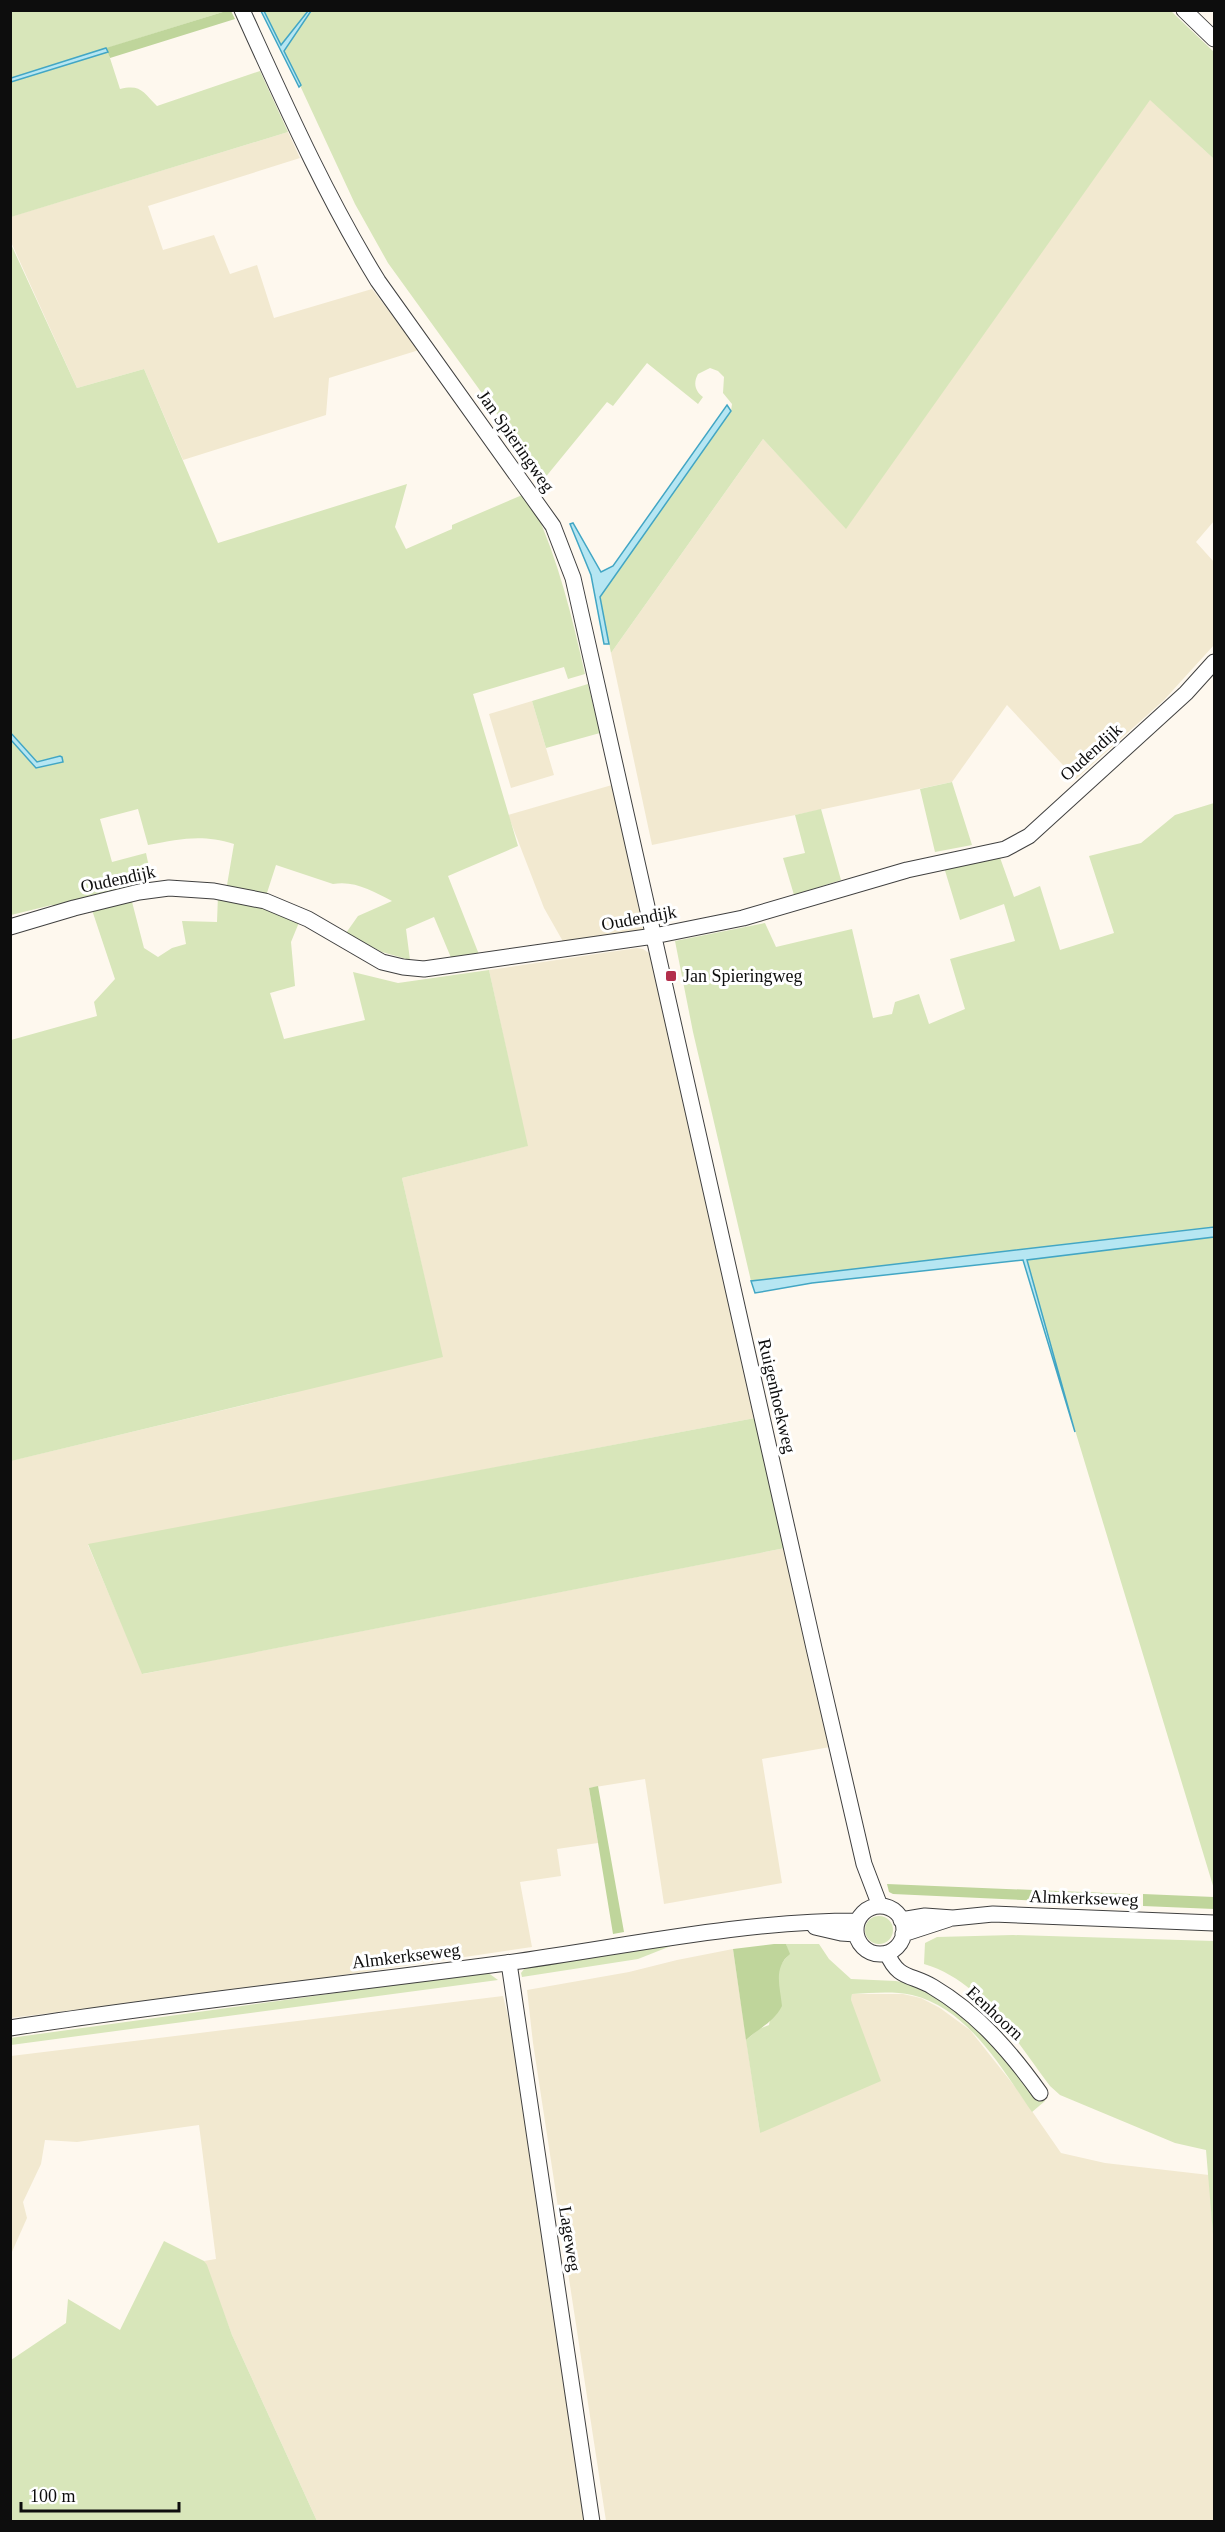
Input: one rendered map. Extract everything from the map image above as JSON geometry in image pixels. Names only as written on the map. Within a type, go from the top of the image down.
[{"type":"street","name":"Jan Spieringweg","points":[[242,10],[328,193],[355,243],[378,281],[553,526],[573,578],[654,936]]},
{"type":"street","points":[[1184,10],[1215,39]]},
{"type":"street","name":"Oudendijk","points":[[10,927],[139,892],[169,888],[214,891],[264,901],[308,919],[382,962],[403,968],[452,966],[654,936],[743,918],[907,870],[1005,849],[1029,836],[1185,693],[1215,662]]},
{"type":"street","name":"Ruigenhoekweg","points":[[654,936],[864,1864],[863,1881],[874,1908]]},
{"type":"street","points":[[874,1908],[896,1913],[902,1927],[898,1946],[887,1953],[871,1953],[864,1949],[856,1928],[874,1908]]},
{"type":"street","name":"Almkerkseweg","points":[[902,1927],[993,1914],[1215,1923]]},
{"type":"street","name":"Almkerkseweg","points":[[10,2028],[509,1963],[764,1925],[806,1924],[841,1934],[856,1928]]},
{"type":"street","name":"Eenhoorn","points":[[887,1953],[893,1967],[903,1975],[927,1983],[967,2009],[1017,2061],[1040,2093]]},
{"type":"street","name":"Lageweg","points":[[509,1963],[592,2522]]},
{"type":"shaded area","points":[[1150,99],[1214,159],[1214,521],[1196,542],[1214,562],[1214,645],[1164,700],[1076,779],[1007,705],[952,782],[652,845],[611,653],[763,439],[846,528]]},
{"type":"shaded area","points":[[288,132],[300,158],[148,206],[163,250],[214,235],[230,274],[257,265],[274,318],[372,289],[419,350],[329,378],[326,415],[183,460],[144,369],[77,388],[11,242],[10,217]]},
{"type":"shaded area","points":[[532,701],[554,775],[511,788],[489,714]]},
{"type":"shaded area","points":[[612,785],[643,928],[640,931],[565,945],[544,908],[508,815]]},
{"type":"shaded area","points":[[637,948],[649,953],[653,966],[755,1418],[88,1545],[143,1674],[785,1548],[830,1747],[762,1759],[782,1883],[664,1904],[645,1779],[589,1788],[598,1843],[557,1849],[561,1876],[520,1882],[532,1947],[297,1982],[11,2018],[10,1461],[290,1394],[435,1325],[402,1178],[527,1146],[489,970]]},
{"type":"shaded area","points":[[733,1949],[760,2133],[851,2000],[852,1994],[903,1994],[921,1998],[940,2008],[970,2030],[1016,2088],[1061,2153],[1105,2163],[1209,2175],[1214,2246],[1214,2521],[606,2521],[533,2043],[527,1990],[629,1972]]},
{"type":"shaded area","points":[[503,1996],[512,2032],[586,2521],[317,2521],[232,2335],[204,2261],[216,2259],[199,2125],[77,2142],[45,2140],[41,2164],[23,2202],[27,2218],[11,2254],[11,2056]]},
{"type":"green space","points":[[311,10],[1171,11],[1214,52],[1214,159],[1150,100],[846,529],[763,439],[611,653],[600,597],[731,411],[732,404],[723,393],[724,377],[718,371],[710,368],[698,374],[696,387],[703,397],[698,404],[647,363],[613,406],[607,402],[544,479],[388,263],[355,204],[284,51]]},
{"type":"green space","points":[[11,11],[226,11],[11,78]]},
{"type":"green space","points":[[231,11],[235,19],[110,58],[106,48]]},
{"type":"green space","points":[[264,11],[308,11],[281,45]]},
{"type":"green space","points":[[108,52],[120,89],[137,88],[157,106],[260,71],[288,132],[11,217],[11,82]]},
{"type":"green space","points":[[10,242],[77,388],[144,369],[218,543],[407,484],[395,527],[406,549],[452,529],[452,525],[527,493],[554,559],[585,674],[568,679],[564,667],[473,694],[518,846],[448,876],[480,957],[452,960],[434,917],[406,929],[410,960],[382,952],[346,933],[358,916],[392,901],[356,885],[333,884],[276,865],[266,896],[227,885],[234,844],[201,838],[148,845],[138,809],[100,819],[112,862],[146,853],[151,876],[144,887],[57,908],[52,905],[11,915],[11,740],[36,768],[61,759],[59,756],[37,762],[11,732]]},
{"type":"green space","points":[[588,684],[600,733],[546,748],[532,701]]},
{"type":"green space","points":[[952,782],[972,845],[935,852],[920,789]]},
{"type":"green space","points":[[1214,803],[1214,1227],[751,1281],[693,1032],[675,941],[765,923],[776,947],[852,929],[873,1018],[892,1014],[895,1002],[919,994],[929,1024],[965,1009],[950,959],[1015,941],[1004,904],[960,920],[943,864],[998,852],[1014,897],[1040,886],[1060,950],[1114,933],[1089,856],[1141,843],[1175,815]]},
{"type":"green space","points":[[821,809],[841,880],[794,895],[783,858],[805,853],[795,815]]},
{"type":"green space","points":[[218,895],[233,897],[300,920],[291,942],[295,986],[270,993],[284,1039],[365,1020],[353,972],[398,983],[489,970],[528,1146],[402,1178],[443,1357],[11,1461],[11,1040],[97,1016],[94,1002],[115,979],[91,907],[131,898],[144,948],[158,957],[172,948],[186,944],[182,921],[217,922]]},
{"type":"green space","points":[[1214,1237],[1214,1889],[1045,1331],[1027,1260]]},
{"type":"green space","points":[[755,1418],[785,1548],[211,1661],[142,1674],[88,1544]]},
{"type":"green space","points":[[598,1786],[624,1932],[613,1934],[589,1788]]},
{"type":"green space","points":[[887,1884],[1130,1894],[1130,1905],[893,1894],[889,1892]]},
{"type":"green space","points":[[1143,1894],[1214,1897],[1214,1909],[1143,1906]]},
{"type":"green space","points":[[879,1916],[889,1920],[893,1930],[889,1940],[879,1944],[869,1940],[865,1930],[869,1920]]},
{"type":"green space","points":[[1013,1935],[1214,1941],[1214,2246],[1206,2150],[1175,2143],[1060,2095],[1050,2086],[996,2014],[980,1998],[945,1972],[924,1964],[925,1943],[937,1937]]},
{"type":"green space","points":[[676,1944],[638,1959],[522,1977],[521,1973],[525,1968]]},
{"type":"green space","points":[[786,1944],[819,1944],[829,1959],[851,1979],[912,1984],[962,2011],[1045,2101],[1032,2112],[982,2042],[967,2026],[932,2002],[897,1993],[852,1994],[851,2000],[881,2081],[760,2133],[746,2040],[759,2029],[769,2025],[779,1967],[789,1954]]},
{"type":"green space","points":[[786,1944],[790,1954],[779,1971],[782,2006],[770,2021],[746,2040],[733,1949]]},
{"type":"green space","points":[[487,1972],[498,1980],[11,2045],[10,2038]]},
{"type":"green space","points":[[164,2241],[204,2261],[207,2265],[232,2335],[317,2521],[11,2521],[11,2360],[66,2323],[68,2299],[120,2330]]},
{"type":"water","points":[[261,11],[264,11],[281,45],[308,11],[311,11],[284,51],[301,85],[299,87]]},
{"type":"water","points":[[106,48],[108,52],[11,82],[11,78]]},
{"type":"water","points":[[727,405],[731,411],[600,597],[609,644],[604,644],[591,575],[570,524],[573,523],[601,572],[613,566]]},
{"type":"water","points":[[10,732],[37,762],[60,756],[63,762],[36,768],[11,740]]},
{"type":"water","points":[[1214,1227],[1214,1237],[1027,1260],[1075,1432],[1023,1260],[812,1283],[755,1293],[751,1281]]},
{"type":"place","name":"Jan Spieringweg","points":[[671,976]]}]
